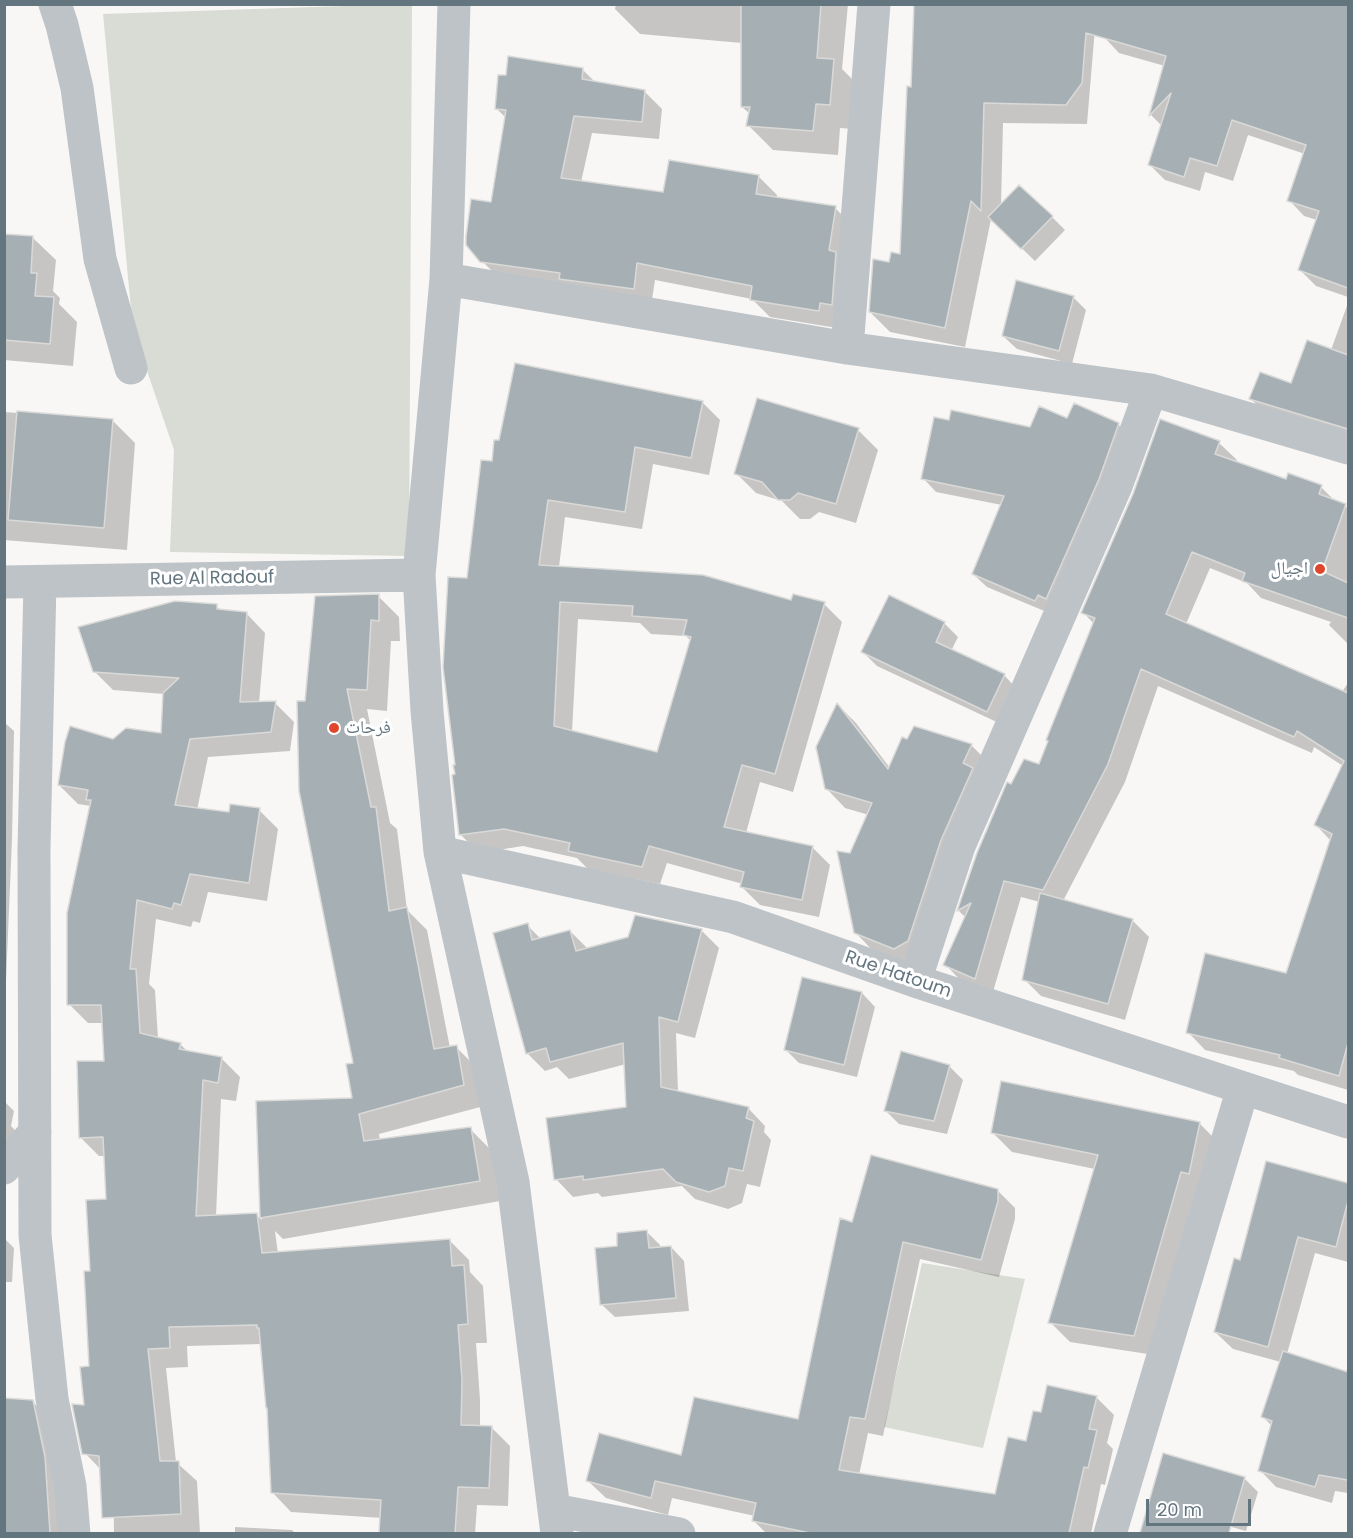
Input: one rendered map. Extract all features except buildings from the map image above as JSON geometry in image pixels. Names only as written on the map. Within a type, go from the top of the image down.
[{"type":"street","points":[[55,4],[77,88],[100,259],[131,368]]},
{"type":"street","points":[[454,4],[446,279],[419,575],[427,711],[440,852],[513,1182],[556,1522],[679,1533]]},
{"type":"street","points":[[847,348],[874,4]]},
{"type":"street","points":[[446,279],[847,348],[1151,390],[1348,448]]},
{"type":"street","points":[[915,981],[958,846],[1116,486],[1151,390]]},
{"type":"street","name":"Rue Al Radouf","points":[[4,582],[419,575]]},
{"type":"street","points":[[40,582],[34,849],[35,1235],[52,1399],[70,1486],[74,1533]]},
{"type":"street","name":"Rue Hatoum","points":[[440,852],[733,917],[915,981],[1243,1088],[1347,1118]]},
{"type":"street","points":[[1110,1533],[1243,1088]]},
{"type":"street","points":[[4,1168],[35,1132]]},
{"type":"shaded area","points":[[412,5],[409,556],[170,552],[174,450],[133,330],[103,14]]},
{"type":"shaded area","points":[[922,1263],[1025,1279],[983,1448],[884,1427]]},
{"type":"place","name":"اجيال","points":[[1320,569]]},
{"type":"place","name":"فرحات","points":[[334,728]]}]
